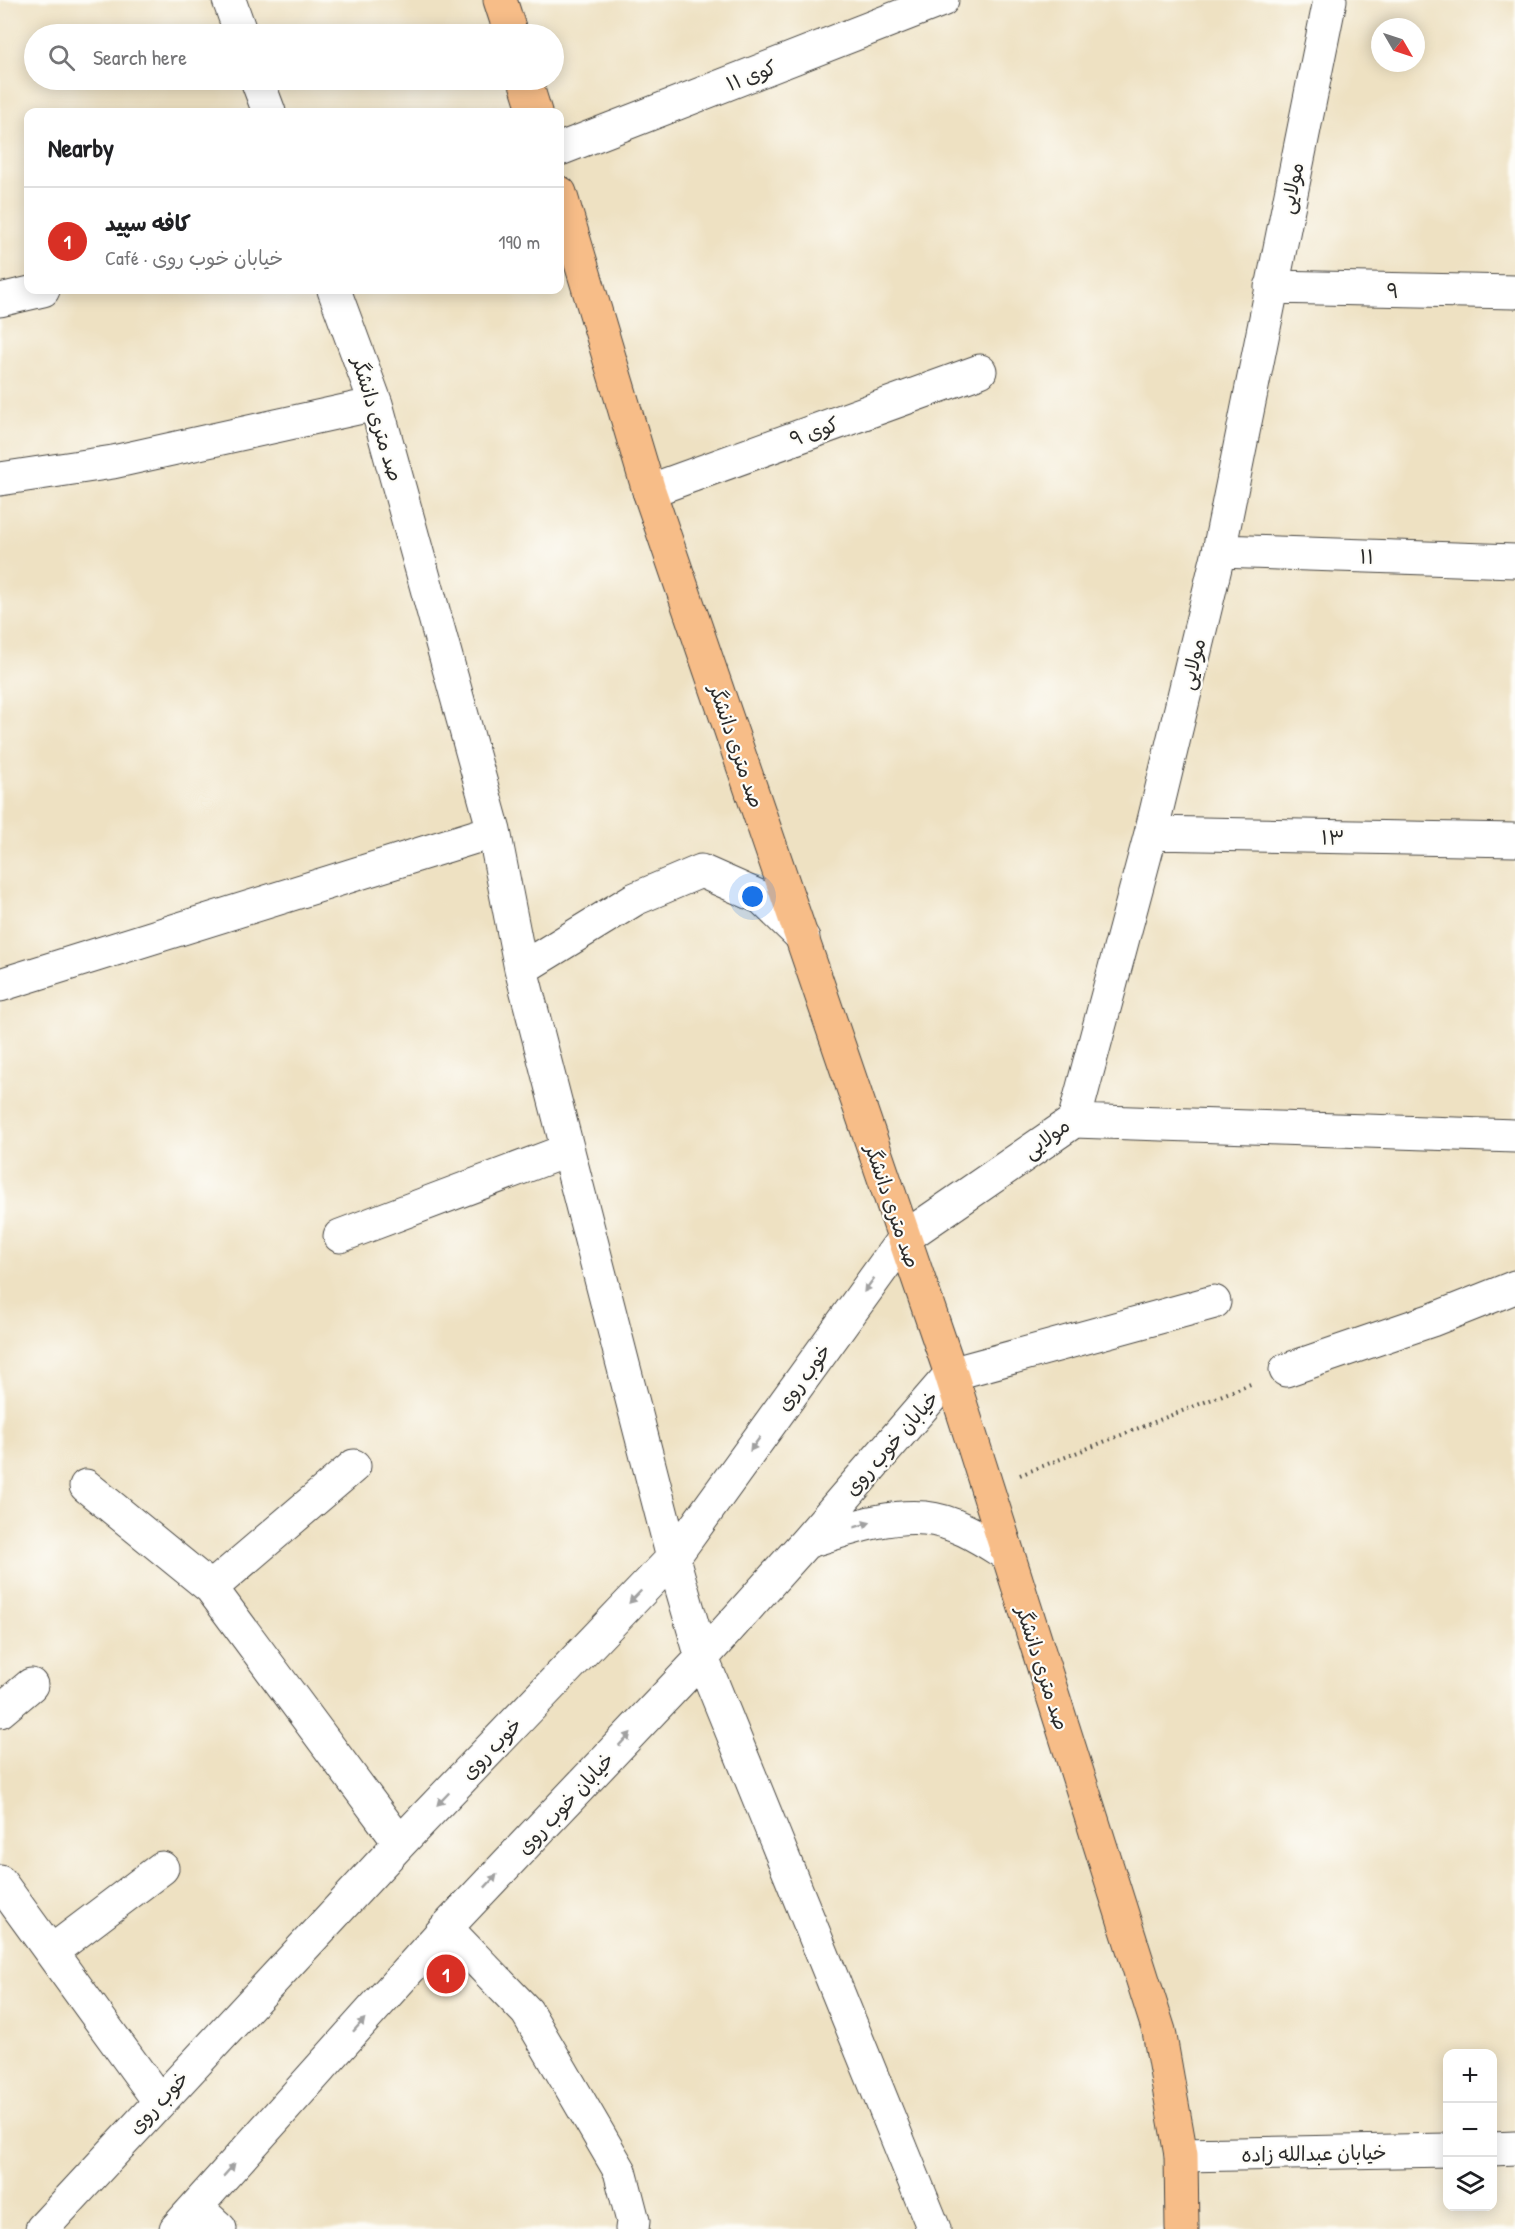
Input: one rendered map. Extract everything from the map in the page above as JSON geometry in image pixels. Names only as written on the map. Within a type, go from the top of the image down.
[{"type":"main road","points":[[500,0],[508,24]]},
{"type":"main road","points":[[528,90],[534,108]]},
{"type":"main road","name":"صد متری دانشگر","points":[[564,206],[649,491],[951,1374],[1006,1554],[1159,2031],[1181,2155],[1182,2229]]},
{"type":"street","points":[[229,0],[237,24]]},
{"type":"street","name":"کوی ۱۱","points":[[564,147],[942,0]]},
{"type":"street","name":"مولایی","points":[[904,1238],[1074,1121],[1151,833],[1219,551],[1330,0]]},
{"type":"street","points":[[261,90],[268,108]]},
{"type":"street","name":"۹","points":[[1271,287],[1515,292]]},
{"type":"street","points":[[0,300],[26,294]]},
{"type":"street","name":"صد متری دانشگر","points":[[335,294],[376,404],[494,831],[521,969],[673,1558],[702,1658],[934,2229]]},
{"type":"street","name":"کوی ۹","points":[[649,491],[980,371]]},
{"type":"street","points":[[0,479],[113,462],[376,404]]},
{"type":"street","name":"۱۱","points":[[1219,551],[1515,561]]},
{"type":"street","points":[[0,985],[494,831]]},
{"type":"street","name":"۱۳","points":[[1151,833],[1515,840]]},
{"type":"street","points":[[521,969],[635,899],[702,871],[762,898],[802,938]]},
{"type":"street","points":[[1074,1121],[1515,1136]]},
{"type":"street","points":[[340,1236],[568,1150]]},
{"type":"street","name":"خوب روی","points":[[42,2229],[400,1843],[673,1558],[904,1238]]},
{"type":"street","points":[[1286,1371],[1432,1320],[1515,1287]]},
{"type":"street","points":[[951,1374],[1214,1302]]},
{"type":"street","name":"خیابان خوب روی","points":[[186,2218],[446,1928],[702,1658],[951,1374]]},
{"type":"street","points":[[211,1588],[354,1466]]},
{"type":"street","points":[[86,1486],[211,1588],[400,1843]]},
{"type":"street","points":[[806,1542],[874,1522],[925,1518],[966,1530],[1006,1554]]},
{"type":"street","points":[[0,1711],[31,1685]]},
{"type":"street","points":[[51,1952],[162,1868]]},
{"type":"street","points":[[4,1896],[51,1952],[159,2101]]},
{"type":"street","points":[[446,1928],[527,2012],[621,2171],[633,2222],[632,2229]]},
{"type":"street","points":[[1497,2149],[1515,2148]]},
{"type":"street","name":"خیابان عبدالله زاده","points":[[1181,2155],[1443,2150]]},
{"type":"street","points":[[186,2218],[220,2229]]},
{"type":"path","points":[[986,1489],[1286,1371]]},
{"type":"place","name":"کافه سپید","points":[[446,1974]]}]
